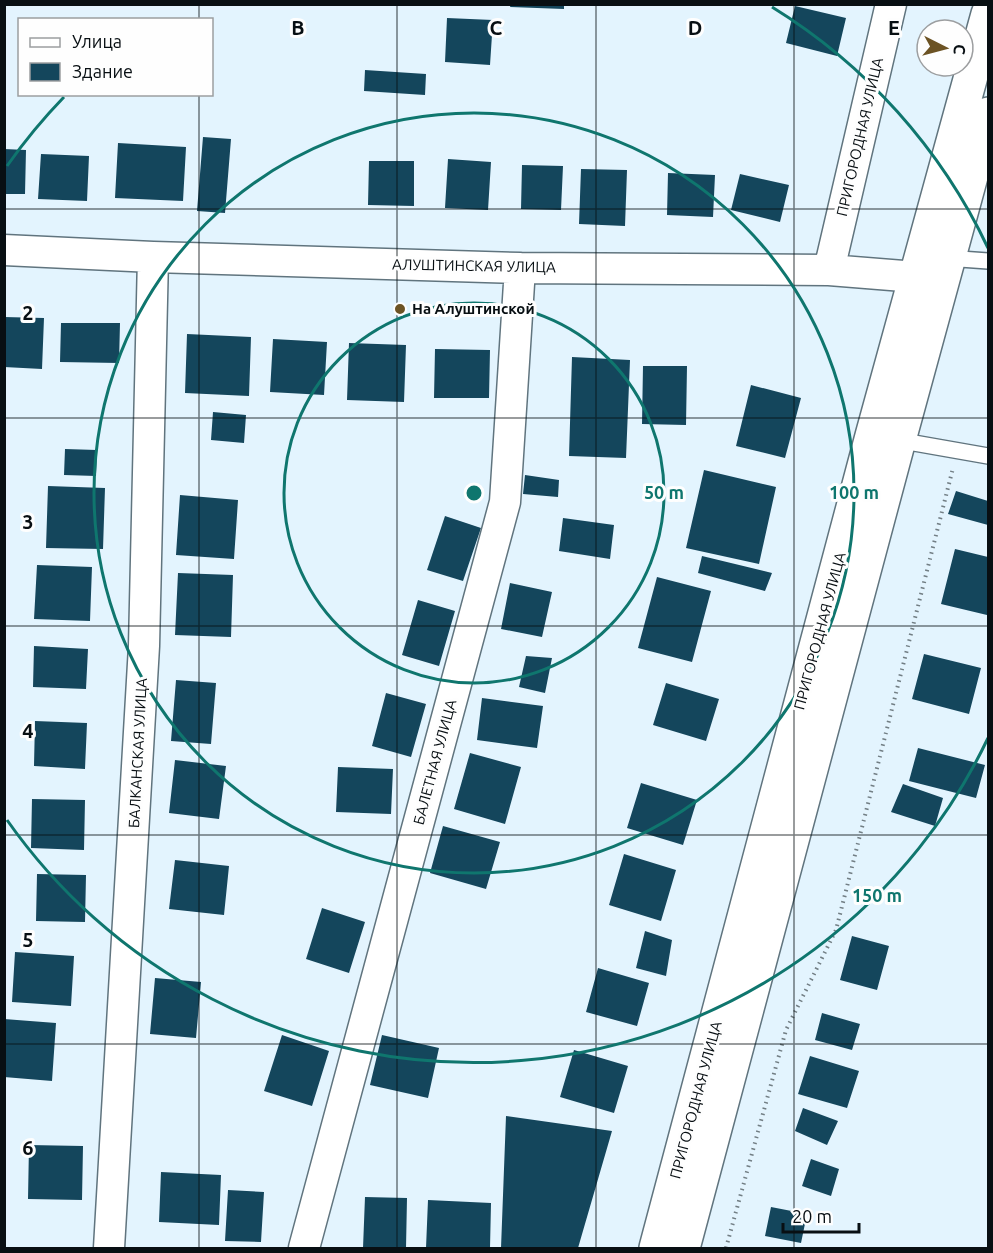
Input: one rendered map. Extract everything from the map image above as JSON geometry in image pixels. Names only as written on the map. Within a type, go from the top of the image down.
[{"type":"street","name":"ПРИГОРОДНАЯ УЛИЦА","points":[[829,270],[891,4]]},
{"type":"street","name":"ПРИГОРОДНАЯ УЛИЦА","points":[[656,1248],[932,268],[988,14]]},
{"type":"street","name":"ПРИГОРОДНАЯ УЛИЦА","points":[[932,268],[988,114]]},
{"type":"street","name":"АЛУШТИНСКАЯ УЛИЦА","points":[[4,250],[520,267],[829,270],[932,268]]},
{"type":"street","name":"БАЛКАНСКАЯ УЛИЦА","points":[[109,1248],[144,646],[153,256]]},
{"type":"street","name":"БАЛЕТНАЯ УЛИЦА","points":[[304,1248],[505,502],[520,267]]},
{"type":"street","name":"ПРИГОРОДНАЯ УЛИЦА","points":[[683,1248],[885,438]]},
{"type":"lane","points":[[932,268],[988,261]]},
{"type":"lane","points":[[885,438],[988,456]]},
{"type":"path","points":[[726,1248],[786,1030],[836,930],[958,450]]},
{"type":"building","points":[[511,4],[564,4],[564,9],[510,7]]},
{"type":"building","points":[[795,6],[846,18],[837,56],[786,43]]},
{"type":"building","points":[[447,18],[493,20],[490,65],[445,62]]},
{"type":"building","points":[[365,70],[426,74],[425,95],[364,91]]},
{"type":"building","points":[[203,137],[231,139],[225,213],[197,211]]},
{"type":"building","points":[[118,143],[186,147],[183,201],[115,198]]},
{"type":"building","points":[[4,149],[26,150],[25,194],[4,194]]},
{"type":"building","points":[[41,154],[89,156],[87,201],[38,199]]},
{"type":"building","points":[[448,159],[491,162],[488,210],[445,208]]},
{"type":"building","points":[[369,161],[414,161],[414,206],[368,205]]},
{"type":"building","points":[[522,165],[563,166],[561,210],[521,209]]},
{"type":"building","points":[[581,169],[627,170],[625,226],[579,224]]},
{"type":"building","points":[[668,173],[715,175],[713,217],[667,215]]},
{"type":"building","points":[[740,174],[789,185],[780,222],[731,210]]},
{"type":"building","points":[[4,317],[44,318],[42,369],[4,367]]},
{"type":"building","points":[[61,323],[120,323],[119,363],[60,362]]},
{"type":"building","points":[[187,334],[251,337],[249,396],[185,393]]},
{"type":"building","points":[[273,339],[327,342],[324,395],[270,392]]},
{"type":"building","points":[[349,343],[406,345],[404,402],[347,400]]},
{"type":"building","points":[[435,349],[490,350],[489,398],[434,398]]},
{"type":"building","points":[[572,357],[630,360],[626,458],[569,456]]},
{"type":"building","points":[[643,366],[687,366],[686,425],[642,424]]},
{"type":"building","points":[[751,385],[801,398],[785,458],[736,446]]},
{"type":"building","points":[[213,412],[246,415],[244,443],[211,440]]},
{"type":"building","points":[[65,449],[97,450],[96,476],[64,475]]},
{"type":"building","points":[[704,470],[776,487],[759,564],[686,548]]},
{"type":"building","points":[[525,475],[559,480],[558,497],[523,494]]},
{"type":"building","points":[[48,486],[105,488],[103,549],[46,548]]},
{"type":"building","points":[[956,491],[988,501],[988,525],[948,514]]},
{"type":"building","points":[[180,495],[238,500],[234,559],[176,555]]},
{"type":"building","points":[[445,516],[481,528],[463,581],[427,570]]},
{"type":"building","points":[[563,518],[614,525],[610,559],[559,551]]},
{"type":"building","points":[[955,549],[988,557],[987,615],[941,604]]},
{"type":"building","points":[[702,556],[772,573],[765,591],[698,573]]},
{"type":"building","points":[[37,565],[92,567],[90,621],[34,619]]},
{"type":"building","points":[[178,573],[233,575],[231,637],[175,635]]},
{"type":"building","points":[[657,577],[711,591],[692,662],[638,648]]},
{"type":"building","points":[[510,583],[552,592],[542,637],[501,629]]},
{"type":"building","points":[[418,600],[455,611],[439,666],[402,655]]},
{"type":"building","points":[[34,646],[88,649],[86,689],[33,687]]},
{"type":"building","points":[[924,654],[981,668],[969,714],[912,699]]},
{"type":"building","points":[[526,656],[552,658],[545,693],[519,687]]},
{"type":"building","points":[[176,680],[216,683],[211,744],[171,741]]},
{"type":"building","points":[[666,683],[719,699],[706,741],[653,725]]},
{"type":"building","points":[[386,693],[426,704],[411,757],[372,746]]},
{"type":"building","points":[[482,698],[543,706],[537,748],[477,740]]},
{"type":"building","points":[[35,721],[87,723],[85,769],[34,766]]},
{"type":"building","points":[[918,748],[985,765],[976,798],[909,781]]},
{"type":"building","points":[[470,753],[521,767],[505,824],[454,809]]},
{"type":"building","points":[[175,760],[226,766],[219,819],[169,813]]},
{"type":"building","points":[[338,767],[393,769],[391,814],[336,812]]},
{"type":"building","points":[[641,783],[697,800],[683,845],[627,828]]},
{"type":"building","points":[[903,784],[943,798],[935,826],[891,812]]},
{"type":"building","points":[[32,799],[85,800],[84,850],[31,848]]},
{"type":"building","points":[[443,826],[500,842],[486,889],[430,873]]},
{"type":"building","points":[[624,854],[676,870],[661,921],[609,905]]},
{"type":"building","points":[[175,860],[229,866],[224,915],[169,909]]},
{"type":"building","points":[[37,874],[86,875],[85,922],[36,921]]},
{"type":"building","points":[[322,908],[365,922],[349,973],[306,959]]},
{"type":"building","points":[[645,931],[672,940],[666,976],[636,968]]},
{"type":"building","points":[[852,936],[889,946],[877,990],[840,980]]},
{"type":"building","points":[[15,952],[74,956],[71,1006],[12,1002]]},
{"type":"building","points":[[598,968],[649,983],[637,1026],[586,1012]]},
{"type":"building","points":[[155,978],[201,982],[196,1038],[150,1034]]},
{"type":"building","points":[[822,1013],[860,1024],[852,1050],[815,1040]]},
{"type":"building","points":[[4,1019],[56,1023],[52,1081],[4,1077]]},
{"type":"building","points":[[282,1035],[329,1051],[312,1106],[264,1091]]},
{"type":"building","points":[[382,1035],[439,1048],[428,1098],[370,1085]]},
{"type":"building","points":[[574,1050],[628,1066],[614,1113],[560,1097]]},
{"type":"building","points":[[810,1056],[859,1071],[847,1108],[798,1094]]},
{"type":"building","points":[[803,1108],[838,1121],[827,1145],[795,1131]]},
{"type":"building","points":[[506,1116],[612,1131],[578,1248],[501,1248]]},
{"type":"building","points":[[29,1145],[83,1146],[82,1200],[28,1199]]},
{"type":"building","points":[[811,1159],[839,1169],[831,1196],[802,1186]]},
{"type":"building","points":[[161,1172],[221,1175],[219,1225],[159,1222]]},
{"type":"building","points":[[228,1190],[264,1192],[261,1242],[225,1241]]},
{"type":"building","points":[[365,1197],[407,1198],[406,1248],[363,1248]]},
{"type":"building","points":[[428,1200],[491,1203],[490,1248],[426,1248]]},
{"type":"building","points":[[771,1207],[807,1214],[801,1243],[765,1236]]},
{"type":"place","name":"На Алуштинской","points":[[400,309]]}]
